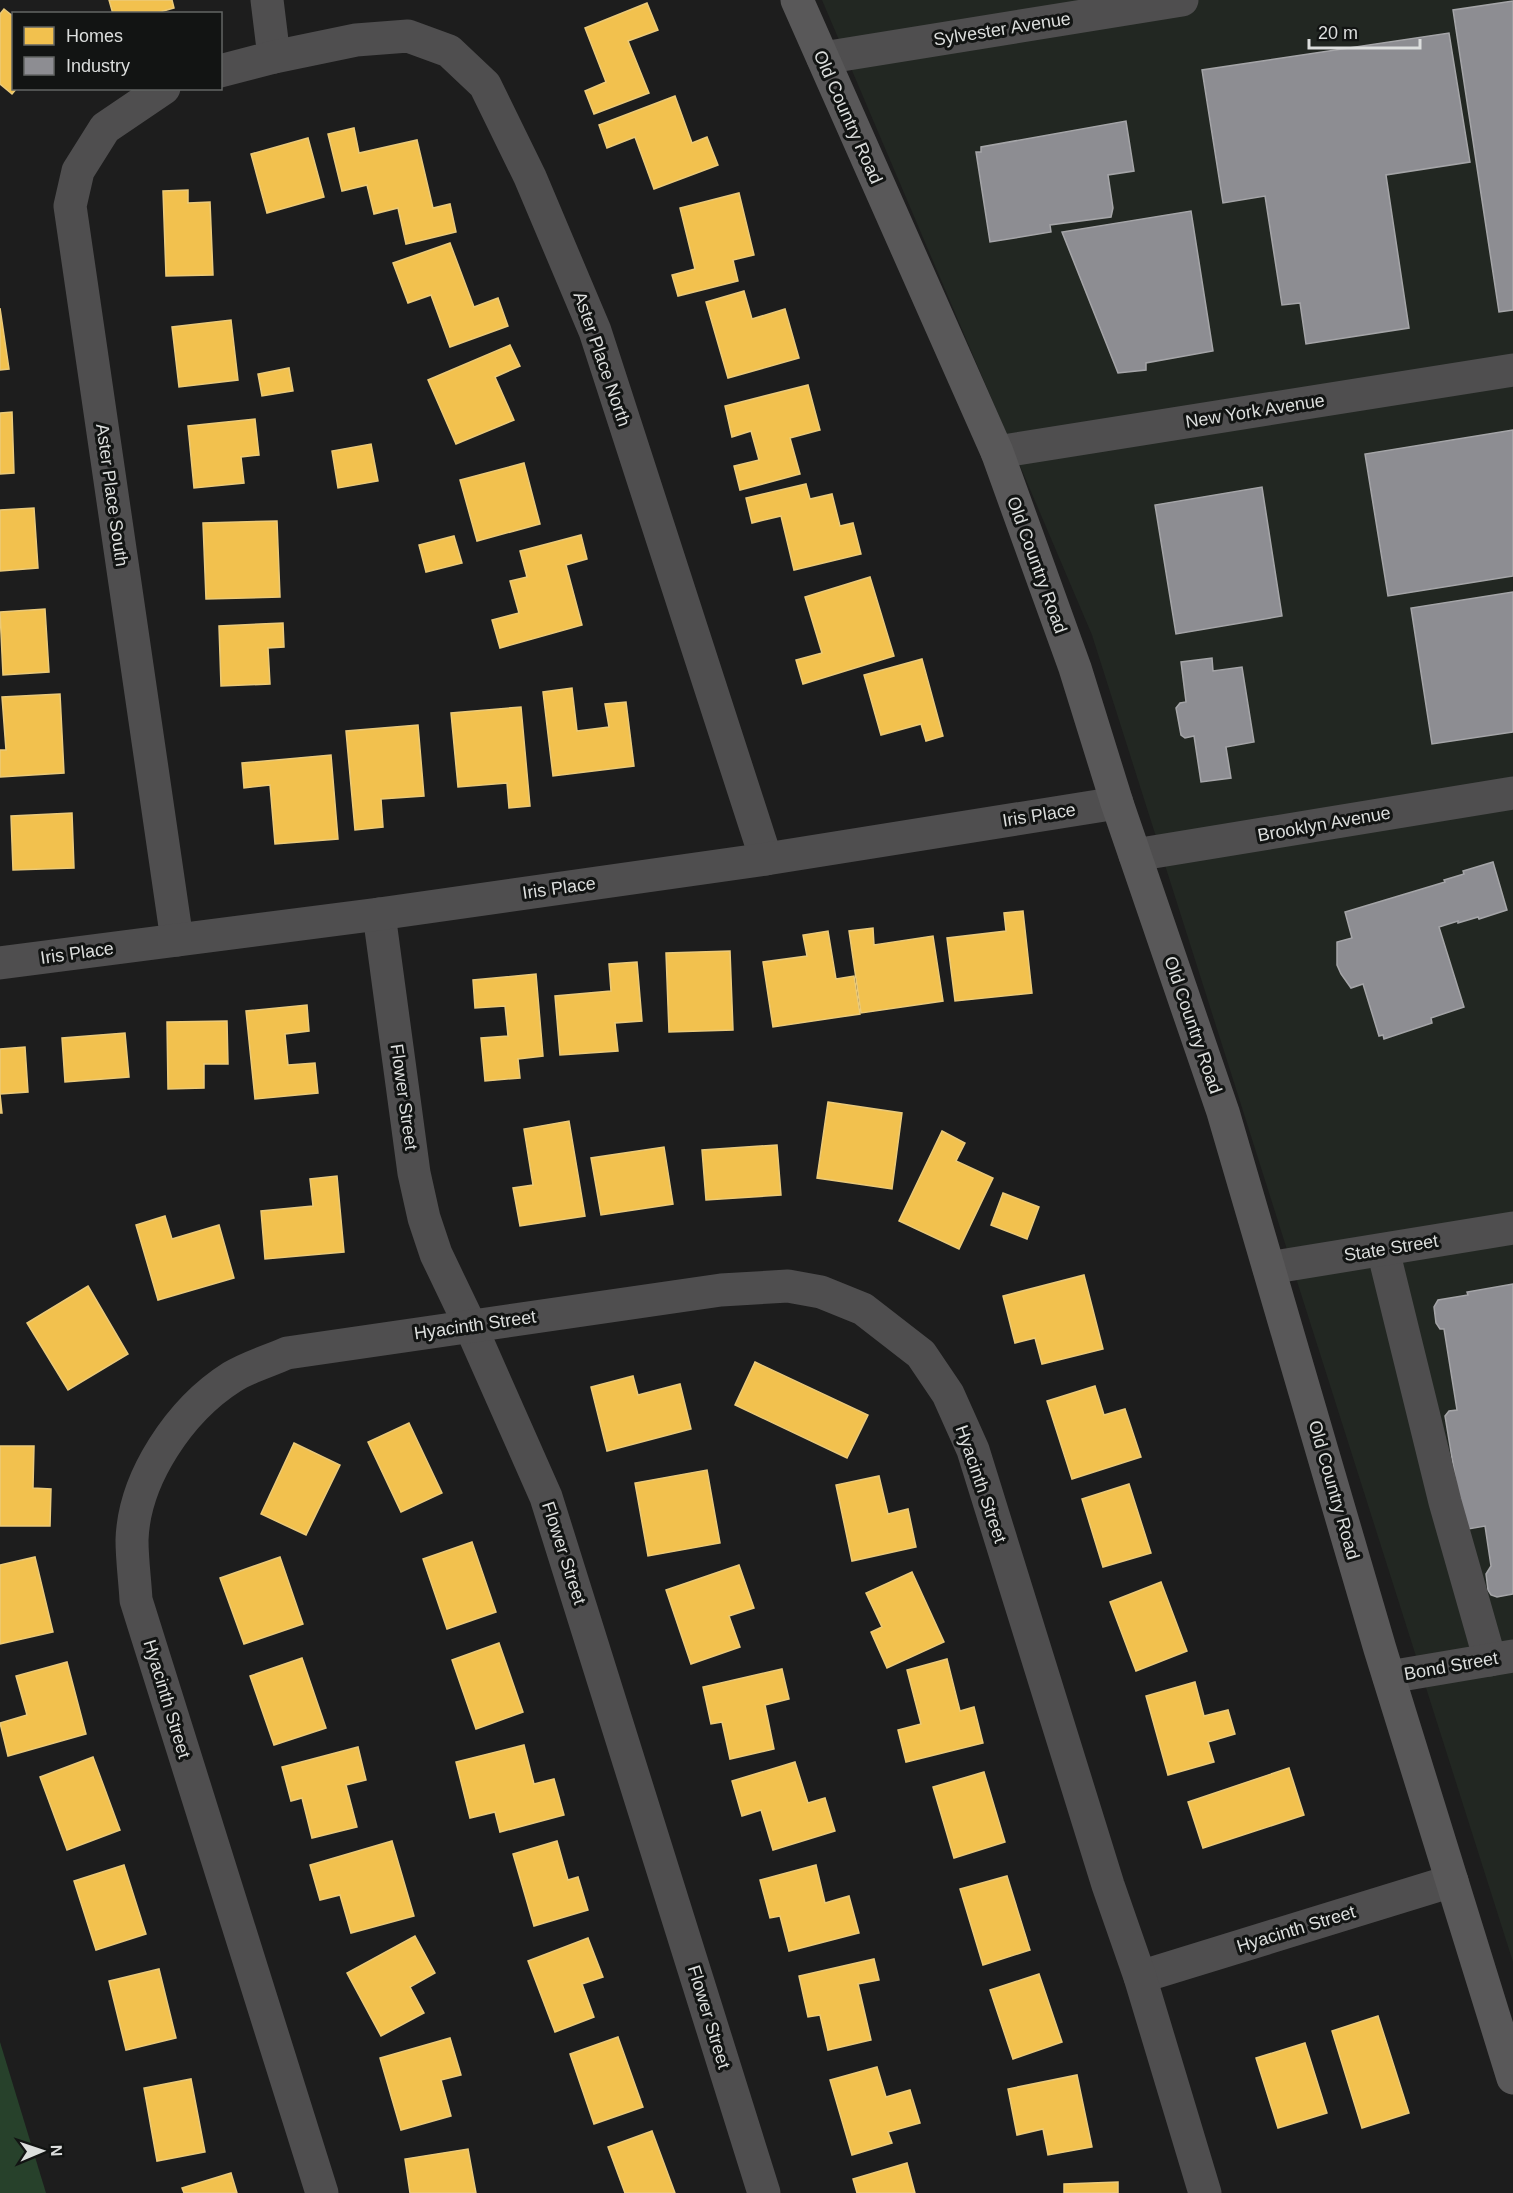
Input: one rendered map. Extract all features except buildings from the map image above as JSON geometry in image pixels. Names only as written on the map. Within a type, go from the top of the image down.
[{"type":"main road","name":"Old Country Road","points":[[797,0],[997,452],[1075,668],[1117,803],[1223,1112],[1389,1677],[1513,2078]]},
{"type":"street","points":[[222,70],[274,57],[267,0]]},
{"type":"street","name":"Sylvester Avenue","points":[[823,58],[1182,0]]},
{"type":"street","name":"Aster Place North","points":[[274,57],[356,40],[408,36],[449,51],[485,85],[530,177],[596,332],[766,859]]},
{"type":"street","name":"Aster Place South","points":[[161,90],[105,128],[78,171],[70,206],[177,940]]},
{"type":"street","name":"New York Avenue","points":[[997,452],[1513,370]]},
{"type":"street","name":"Brooklyn Avenue","points":[[1135,855],[1513,793]]},
{"type":"street","name":"Iris Place","points":[[0,963],[379,914],[766,859],[1117,803]]},
{"type":"street","name":"Flower Street","points":[[379,914],[414,1173],[424,1218],[436,1254],[546,1497],[764,2193]]},
{"type":"street","name":"State Street","points":[[1269,1268],[1513,1228]]},
{"type":"street","points":[[1383,1250],[1445,1502],[1502,1658]]},
{"type":"street","name":"Hyacinth Street","points":[[322,2193],[136,1600],[132,1540],[138,1502],[158,1455],[189,1411],[232,1377],[287,1353],[720,1290],[788,1286],[821,1292],[862,1309],[921,1354],[948,1394],[973,1450],[1108,1885],[1140,1977],[1205,2193]]},
{"type":"street","name":"Bond Street","points":[[1389,1677],[1502,1658]]},
{"type":"street","name":"Hyacinth Street","points":[[1140,1977],[1452,1881]]},
{"type":"shaded area","points":[[822,0],[1513,0],[1513,1962],[1092,635]]},
{"type":"green space","points":[[0,2042],[46,2193],[0,2193]]}]
